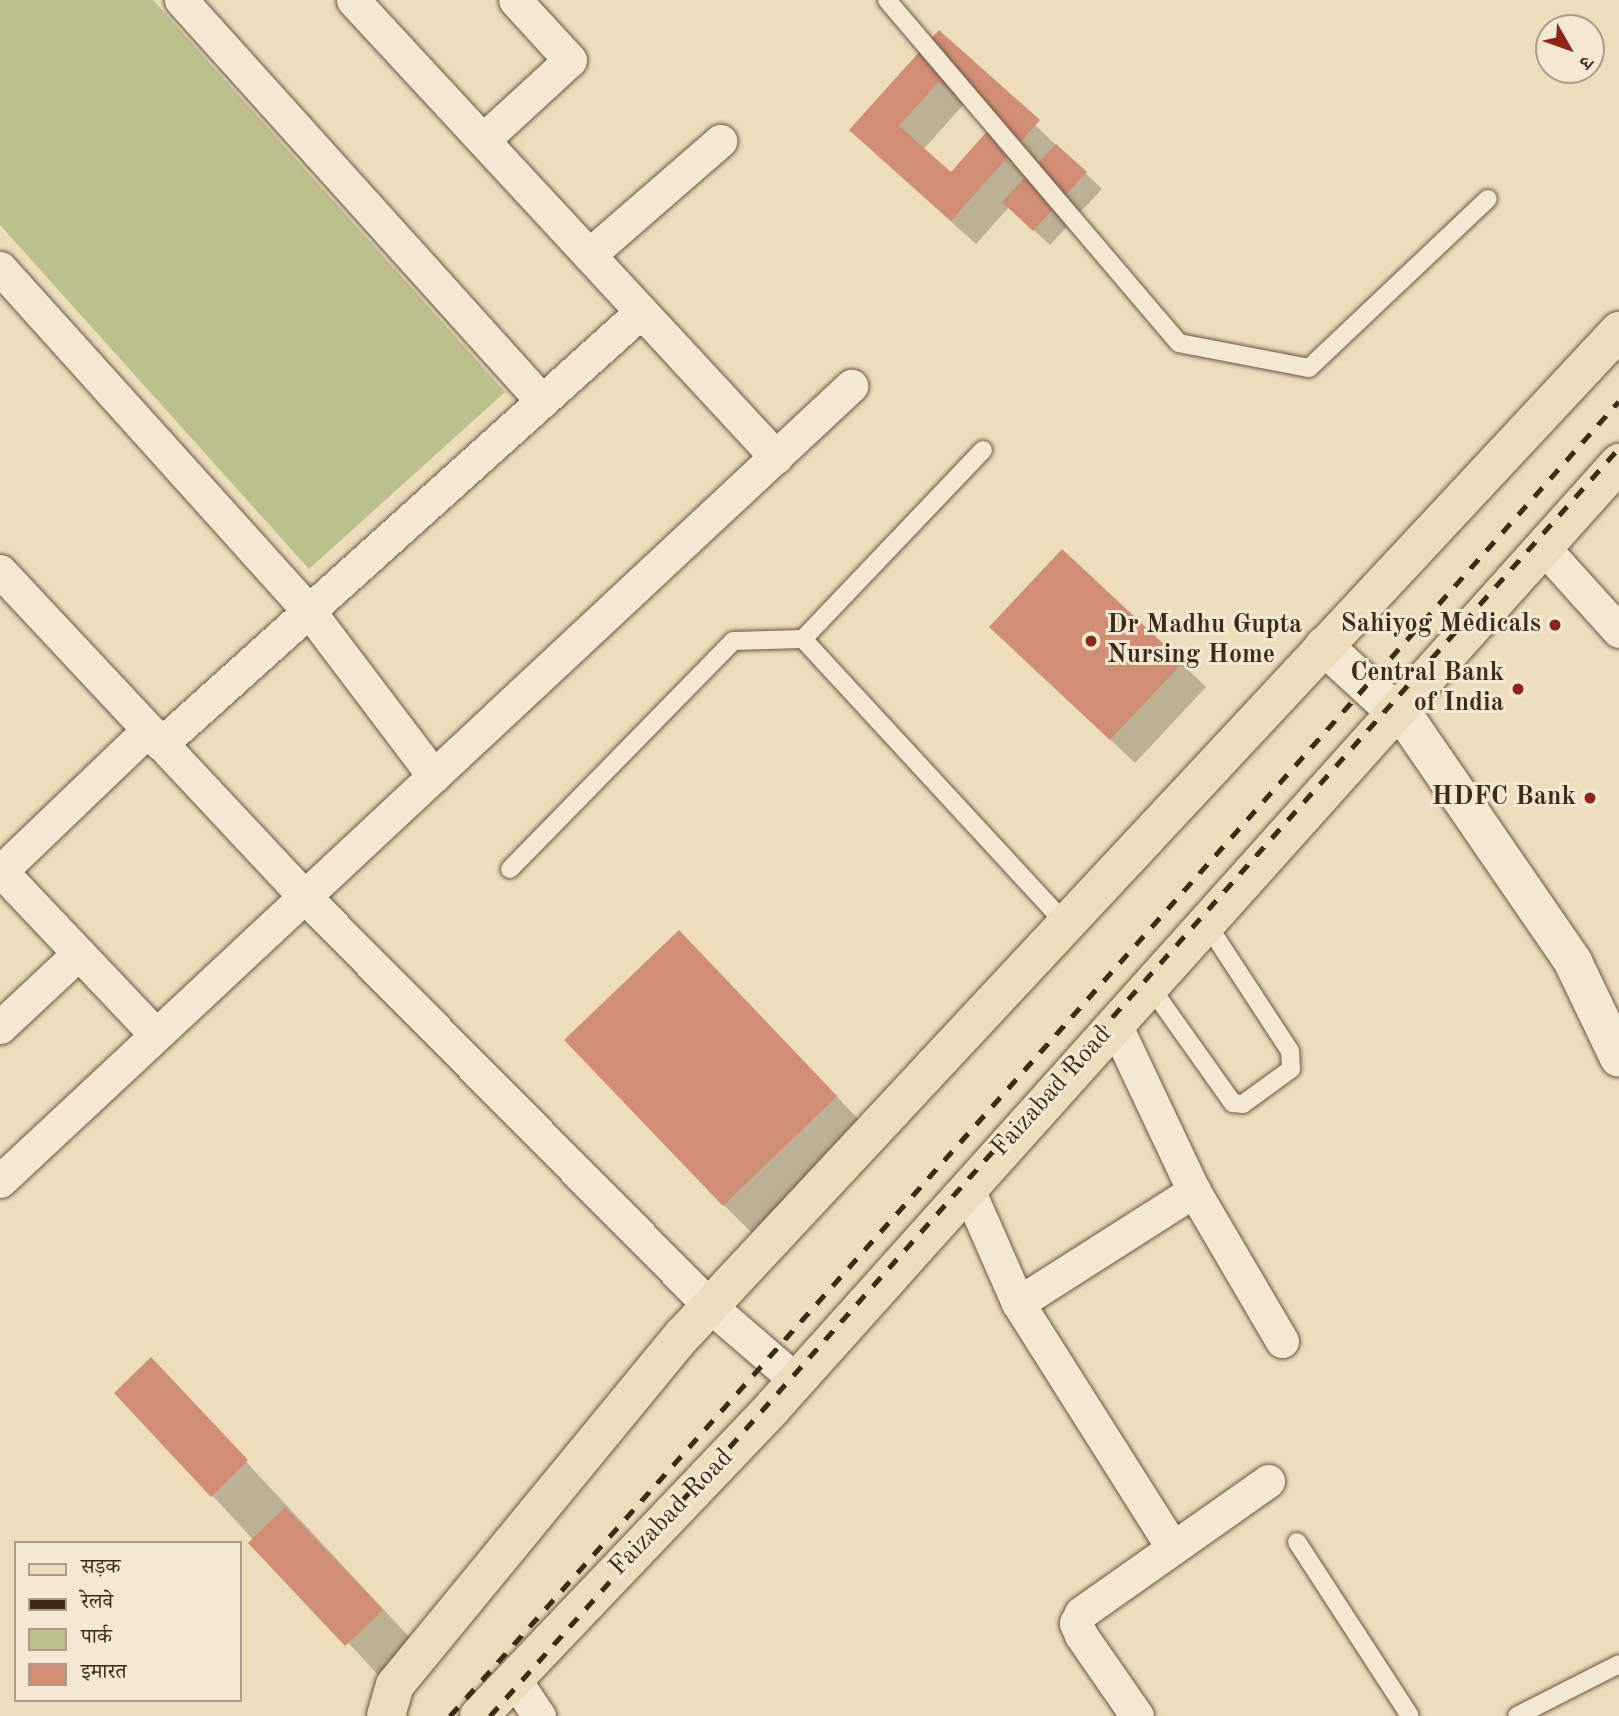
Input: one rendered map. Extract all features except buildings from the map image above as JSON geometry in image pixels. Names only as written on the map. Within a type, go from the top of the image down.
[{"type":"main road","points":[[386,1716],[394,1685],[710,1306],[1619,331]]},
{"type":"main road","name":"Faizabad Road","points":[[479,1716],[797,1381],[1114,1022],[1619,463]]},
{"type":"street","points":[[180,0],[542,401]]},
{"type":"street","points":[[353,0],[776,457]]},
{"type":"street","points":[[483,141],[570,60],[515,0]]},
{"type":"street","points":[[589,255],[720,141]]},
{"type":"street","points":[[0,268],[309,611],[434,776]]},
{"type":"street","points":[[155,1034],[0,871],[155,737],[309,611],[641,312]]},
{"type":"street","points":[[0,1181],[303,895],[851,386]]},
{"type":"street","points":[[1543,547],[1619,631]]},
{"type":"street","points":[[0,571],[303,895],[710,1306],[797,1381]]},
{"type":"street","points":[[1324,646],[1395,710],[1573,962],[1619,1058]]},
{"type":"street","points":[[0,1027],[79,953]]},
{"type":"street","points":[[1114,1022],[1195,1191],[1282,1341]]},
{"type":"street","points":[[967,1187],[1018,1303],[1173,1548]]},
{"type":"street","points":[[1018,1303],[1195,1191]]},
{"type":"street","points":[[1137,1716],[1076,1623],[1173,1548],[1268,1481]]},
{"type":"street","points":[[514,1679],[539,1716]]},
{"type":"lane","points":[[887,0],[1179,343],[1309,368],[1488,199]]},
{"type":"lane","points":[[510,869],[733,641],[803,639],[983,450]]},
{"type":"lane","points":[[803,639],[1065,923]]},
{"type":"lane","points":[[1149,984],[1233,1104],[1243,1104],[1291,1069],[1290,1051],[1205,921]]},
{"type":"lane","points":[[1297,1542],[1410,1716]]},
{"type":"lane","points":[[1517,1716],[1619,1664]]},
{"type":"green space","points":[[0,0],[153,0],[505,392],[309,569],[0,225]]},
{"type":"railway","points":[[450,1716],[1619,401]]},
{"type":"railway","points":[[490,1716],[1619,448]]},
{"type":"place","name":"Sahiyog Medicals","points":[[1555,625]]},
{"type":"place","name":"Dr Madhu Gupta Nursing Home","points":[[1091,641]]},
{"type":"place","name":"Central Bank of India","points":[[1518,689]]},
{"type":"place","name":"HDFC Bank","points":[[1590,798]]}]
